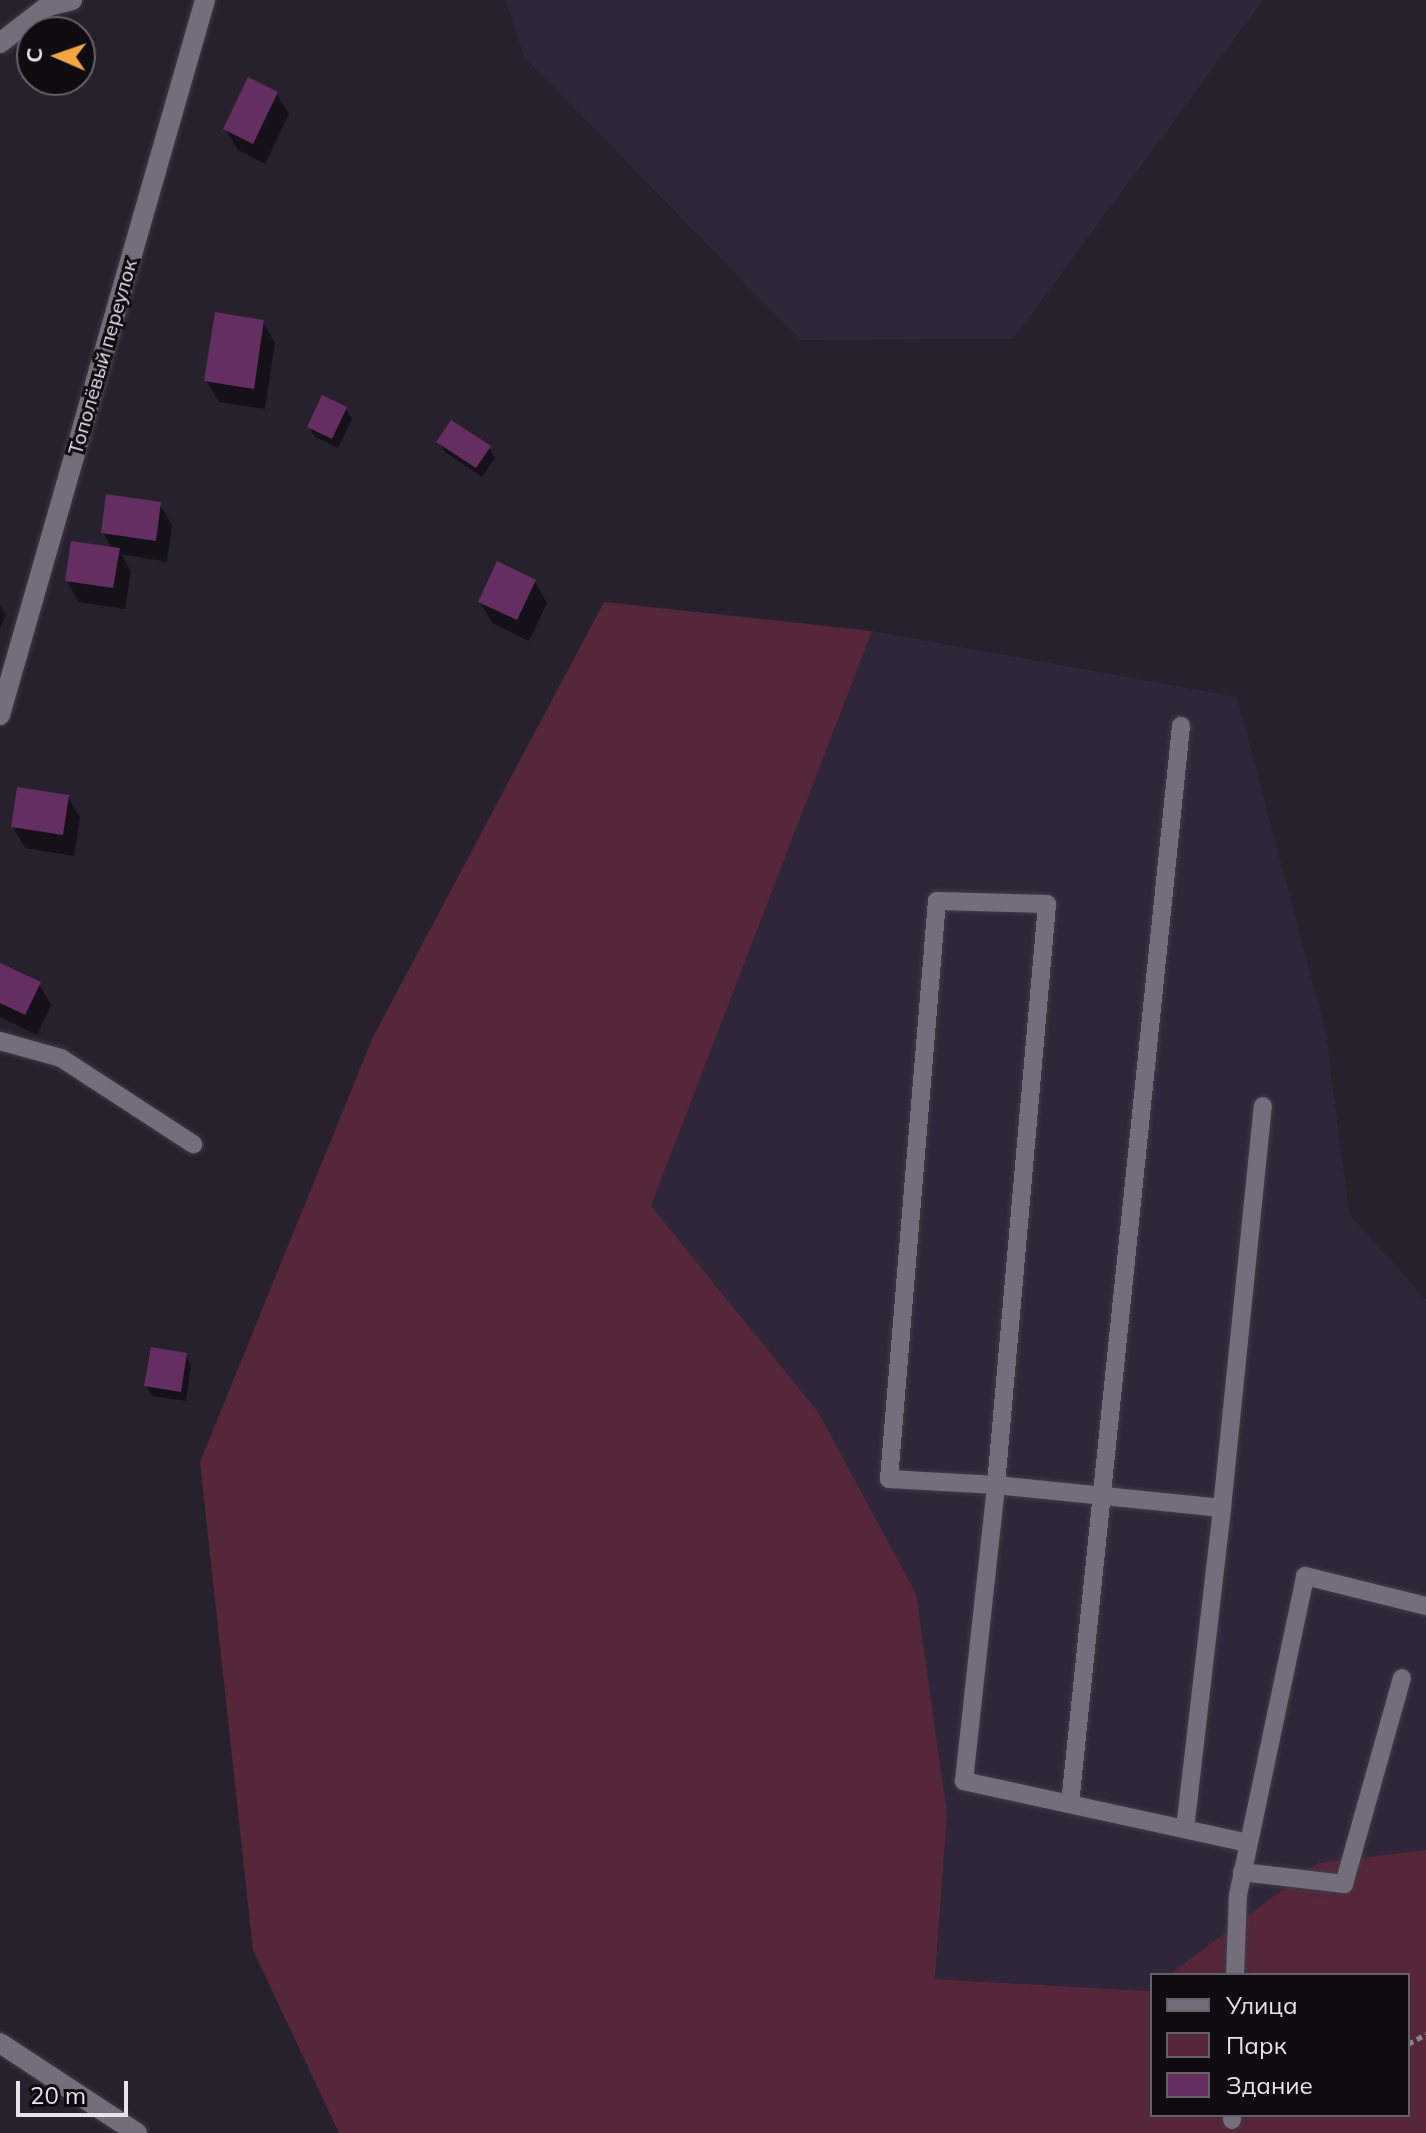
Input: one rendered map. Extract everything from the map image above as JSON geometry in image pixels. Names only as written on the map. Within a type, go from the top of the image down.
[{"type":"street","points":[[0,43],[48,6],[72,0]]},
{"type":"street","name":"Тополёвый переулок","points":[[0,715],[205,0]]},
{"type":"street","points":[[0,2043],[137,2133]]},
{"type":"lane","points":[[1070,1804],[1181,726]]},
{"type":"lane","points":[[1222,1508],[996,1485],[889,1479],[937,901],[1047,904],[996,1485],[964,1781],[1248,1843]]},
{"type":"lane","points":[[0,1041],[61,1058],[193,1144]]},
{"type":"lane","points":[[1185,1829],[1263,1106]]},
{"type":"lane","points":[[1235,1973],[1238,1895],[1242,1872],[1305,1576],[1426,1606]]},
{"type":"lane","points":[[1242,1872],[1344,1884],[1402,1678]]},
{"type":"shaded area","points":[[506,0],[1263,0],[1013,339],[801,340],[524,57]]},
{"type":"shaded area","points":[[872,631],[1237,697],[1326,1034],[1349,1214],[1426,1300],[1426,1850],[1318,1863],[1172,1973],[1150,1973],[1148,1991],[935,1979],[947,1814],[651,1206]]},
{"type":"green space","points":[[604,602],[872,631],[651,1206],[818,1412],[916,1594],[947,1814],[935,1979],[1150,1990],[1150,2117],[1410,2117],[1410,1973],[1172,1973],[1318,1863],[1426,1850],[1426,2133],[339,2133],[253,1950],[200,1462],[373,1037]]},
{"type":"building","points":[[248,77],[278,92],[253,144],[223,129]]},
{"type":"building","points":[[215,312],[264,320],[254,389],[204,381]]},
{"type":"building","points":[[322,395],[347,407],[332,439],[307,427]]},
{"type":"building","points":[[451,420],[491,446],[476,468],[436,442]]},
{"type":"building","points":[[106,494],[161,502],[156,541],[101,533]]},
{"type":"building","points":[[71,541],[120,548],[113,588],[65,581]]},
{"type":"building","points":[[497,561],[536,580],[517,620],[478,602]]},
{"type":"building","points":[[17,787],[69,795],[63,835],[11,827]]},
{"type":"building","points":[[0,963],[41,982],[25,1015],[0,1003]]},
{"type":"building","points":[[151,1347],[187,1353],[181,1392],[144,1386]]}]
